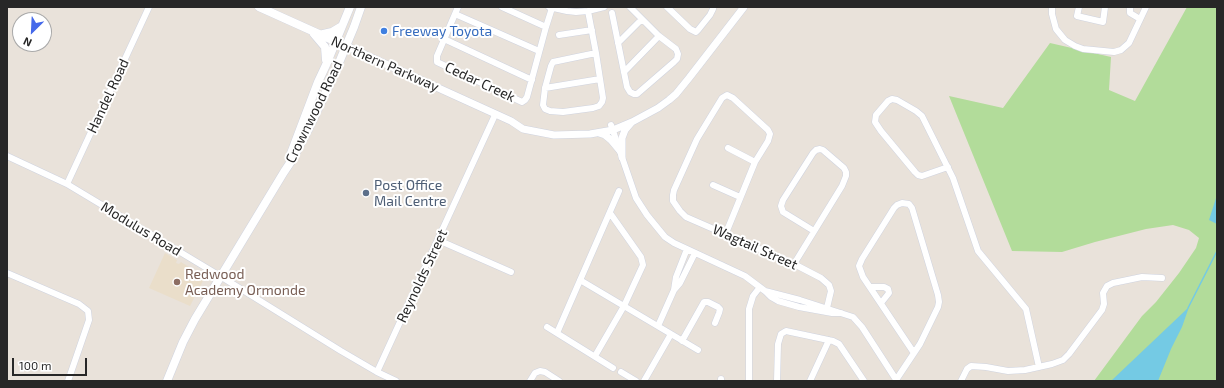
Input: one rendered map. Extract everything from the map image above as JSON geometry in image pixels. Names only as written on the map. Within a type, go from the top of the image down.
[{"type":"main road","name":"Northern Parkway","points":[[259,7],[346,46]]},
{"type":"main road","name":"Crownwood Road","points":[[284,172],[310,101],[350,7]]},
{"type":"main road","name":"Crownwood Road","points":[[167,381],[185,337],[220,276],[292,160],[308,130],[346,46],[361,7]]},
{"type":"main road","points":[[326,65],[325,47],[316,33],[332,32],[342,26]]},
{"type":"street","name":"Handel Road","points":[[67,184],[148,7]]},
{"type":"street","name":"Cedar Creek","points":[[458,7],[436,56],[437,62],[522,102],[527,97],[551,8]]},
{"type":"street","points":[[502,7],[546,27]]},
{"type":"street","points":[[551,8],[571,12],[588,11],[604,7]]},
{"type":"street","points":[[612,13],[627,87],[630,92],[634,94],[640,91],[674,62],[678,54],[677,51],[659,36],[630,7]]},
{"type":"street","points":[[667,7],[690,29],[696,32],[710,15],[713,7]]},
{"type":"street","points":[[612,127],[632,122],[658,108],[676,94],[744,7]]},
{"type":"street","points":[[1052,7],[1052,14],[1056,29],[1064,40],[1083,49],[1114,52],[1121,50],[1129,43],[1146,7]]},
{"type":"street","points":[[1079,7],[1077,16],[1103,22],[1104,7]]},
{"type":"street","points":[[1130,7],[1130,13],[1140,19]]},
{"type":"street","points":[[588,11],[596,53],[603,98],[601,104],[593,108],[563,112],[545,109],[543,105],[545,88],[551,66],[554,61],[596,53]]},
{"type":"street","points":[[455,14],[539,51]]},
{"type":"street","points":[[618,43],[642,19]]},
{"type":"street","points":[[558,35],[592,30]]},
{"type":"street","points":[[624,72],[659,36]]},
{"type":"street","name":"Cedar Creek","points":[[444,39],[532,80]]},
{"type":"street","name":"Northern Parkway","points":[[346,46],[511,121],[555,130],[612,127]]},
{"type":"street","points":[[612,127],[664,99],[689,78]]},
{"type":"street","points":[[545,88],[600,79]]},
{"type":"street","name":"Wagtail Street","points":[[755,162],[768,141],[770,133],[730,96],[725,96],[720,101],[697,139],[674,190],[673,201],[684,216],[726,233],[816,275],[829,285],[831,289],[827,310]]},
{"type":"street","points":[[948,167],[922,176],[915,172],[875,122],[876,115],[888,101],[892,98],[895,99],[920,114],[948,167],[953,178],[978,251],[1026,310],[1039,367]]},
{"type":"street","name":"Reynolds Street","points":[[377,372],[496,115]]},
{"type":"street","name":"Northern Parkway","points":[[511,121],[523,129],[545,134],[590,134],[598,133],[612,127]]},
{"type":"street","points":[[622,155],[623,134],[632,122]]},
{"type":"street","points":[[612,127],[636,198],[646,215],[665,237],[695,253],[745,276],[763,289],[827,310],[851,316],[857,320],[896,380],[914,353],[920,344],[939,302],[938,294],[913,211],[908,204],[899,204],[894,208],[860,262],[860,270],[914,353]]},
{"type":"street","points":[[598,133],[608,137],[615,144],[622,155]]},
{"type":"street","points":[[726,233],[755,162],[728,148]]},
{"type":"street","points":[[794,264],[842,186],[846,174],[843,168],[820,149],[813,153],[783,200],[781,206],[783,212],[814,231]]},
{"type":"street","name":"Modulus Road","points":[[7,156],[67,184],[300,326],[377,372],[396,381]]},
{"type":"street","points":[[713,185],[740,198]]},
{"type":"street","points":[[557,333],[619,191]]},
{"type":"street","points":[[595,356],[624,306],[641,271],[643,261],[640,254],[610,213]]},
{"type":"street","points":[[438,240],[511,272]]},
{"type":"street","points":[[658,326],[674,290],[676,277],[687,249]]},
{"type":"street","points":[[674,290],[680,283],[695,253]]},
{"type":"street","points":[[7,273],[79,304],[88,311],[89,320],[68,381]]},
{"type":"street","points":[[961,381],[967,369],[971,366],[1015,371],[1058,362],[1069,354],[1103,309],[1103,293],[1107,286],[1113,283],[1142,277],[1162,278]]},
{"type":"street","points":[[580,280],[698,350]]},
{"type":"street","points":[[870,287],[884,287],[888,289],[889,293],[881,303]]},
{"type":"street","points":[[749,381],[750,309],[753,296],[763,289]]},
{"type":"street","points":[[682,341],[704,302],[708,302],[720,309],[715,323]]},
{"type":"street","points":[[547,327],[613,368]]},
{"type":"street","points":[[777,381],[777,349],[780,337],[784,332],[829,340],[840,345],[861,380]]},
{"type":"street","points":[[644,381],[671,334]]},
{"type":"street","points":[[810,381],[829,340]]},
{"type":"street","points":[[530,381],[535,373],[540,371],[545,372],[559,381]]},
{"type":"street","points":[[621,372],[636,381]]},
{"type":"shaded area","name":"Redwood Academy Ormonde","points":[[165,253],[177,260],[176,263],[179,264],[181,262],[205,277],[190,306],[149,288]]},
{"type":"green space","points":[[1187,7],[1217,7],[1217,381],[1094,381],[1142,316],[1156,302],[1179,273],[1196,248],[1199,238],[1189,230],[1173,225],[1146,229],[1062,252],[1012,251],[949,96],[1003,108],[1050,43],[1111,57],[1109,90],[1135,101]]},
{"type":"water","points":[[1217,195],[1217,224],[1209,220]]},
{"type":"water","points":[[1189,307],[1182,327],[1158,381],[1111,381]]},
{"type":"waterway","points":[[1188,308],[1217,251]]},
{"type":"place","name":"Freeway Toyota","points":[[384,31]]},
{"type":"place","name":"Post Office Mail Centre","points":[[366,193]]},
{"type":"place","name":"Redwood Academy Ormonde","points":[[177,282]]}]
